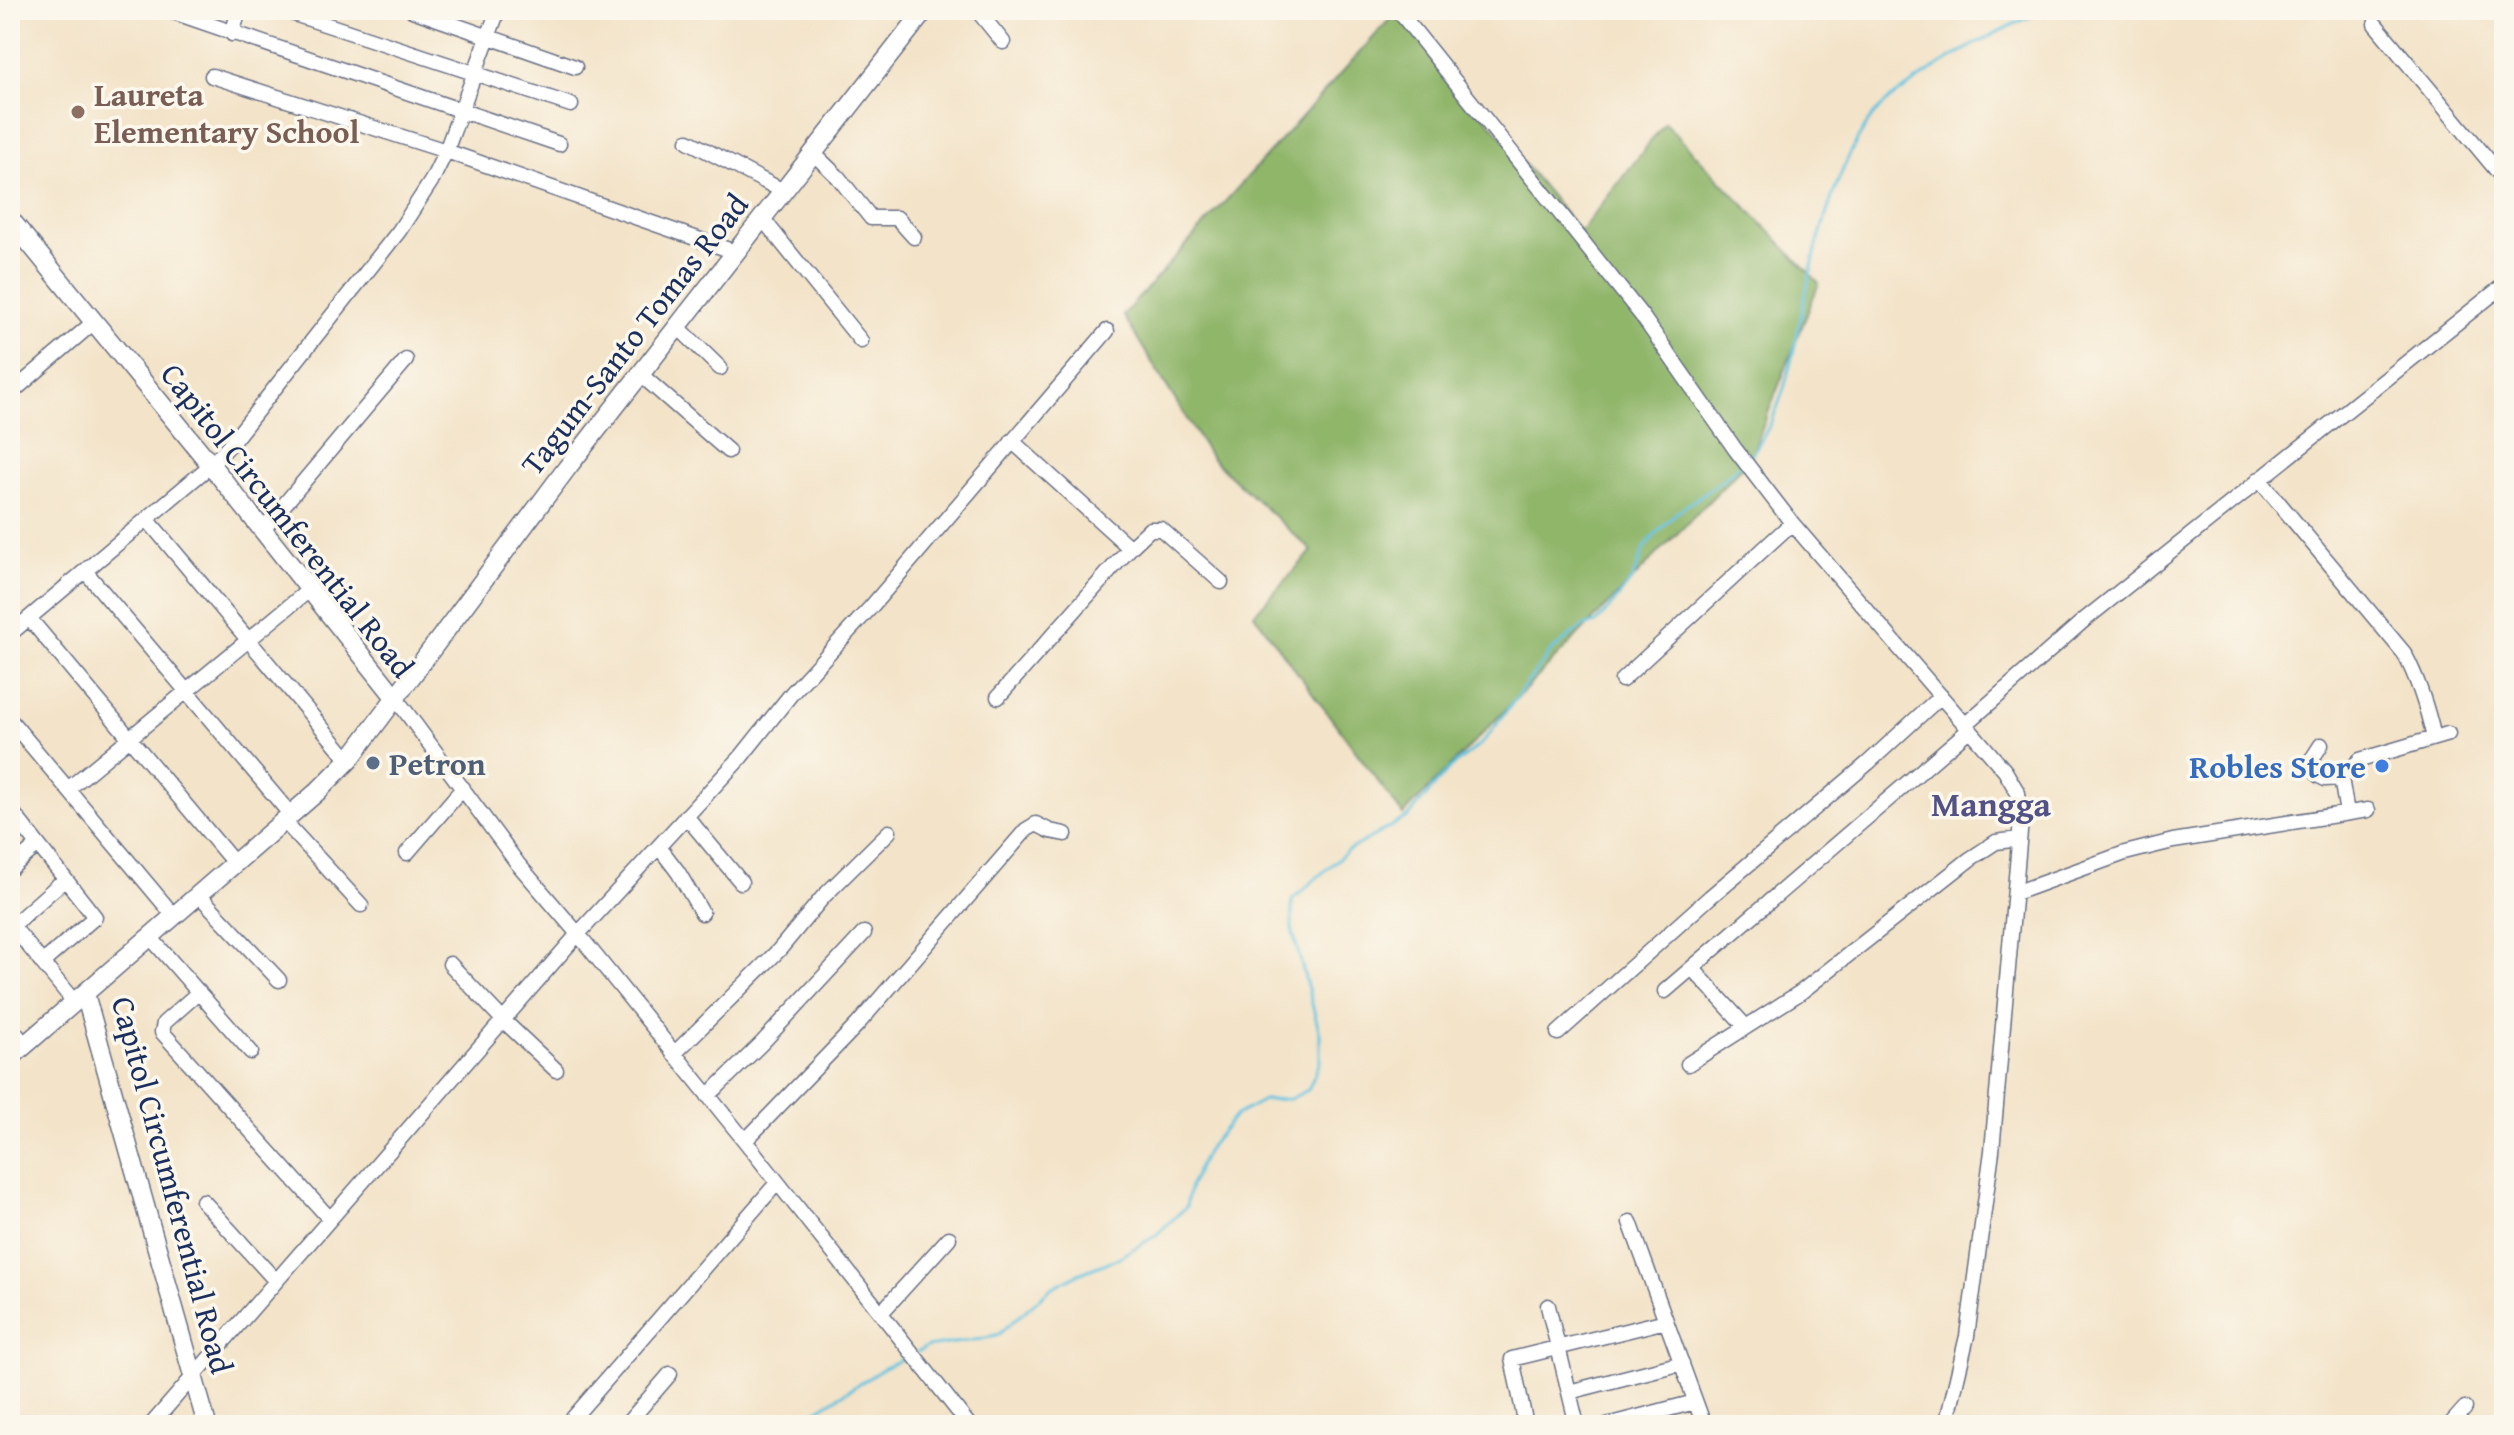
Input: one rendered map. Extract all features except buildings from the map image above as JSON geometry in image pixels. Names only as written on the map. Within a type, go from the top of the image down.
[{"type":"main road","name":"Tagum-Santo Tomas Road","points":[[395,697],[677,326],[925,10]]},
{"type":"main road","name":"Capitol Circumferential Road","points":[[10,219],[395,697],[349,760],[288,818],[80,999],[207,1425]]},
{"type":"main road","points":[[10,1058],[80,999]]},
{"type":"street","points":[[167,10],[559,144]]},
{"type":"street","points":[[232,34],[239,10]]},
{"type":"street","points":[[282,10],[571,105]]},
{"type":"street","points":[[412,10],[575,67]]},
{"type":"street","points":[[10,634],[211,465],[399,231],[432,180],[446,151],[498,10]]},
{"type":"street","points":[[977,10],[1003,42]]},
{"type":"street","points":[[1398,10],[1642,316],[1735,449],[1792,523],[1968,726],[2005,771],[2018,793],[2021,820],[1992,1151],[1967,1336],[1946,1425]]},
{"type":"street","points":[[2375,24],[2504,179]]},
{"type":"street","points":[[212,76],[446,151],[735,252]]},
{"type":"street","points":[[688,141],[783,191]]},
{"type":"street","points":[[813,153],[838,177],[871,218],[897,218],[914,237]]},
{"type":"street","points":[[762,218],[861,341]]},
{"type":"street","points":[[1665,991],[1968,726],[2083,621],[2504,285]]},
{"type":"street","points":[[10,394],[94,322]]},
{"type":"street","points":[[677,326],[720,368]]},
{"type":"street","points":[[151,1425],[578,934],[741,757],[1107,331]]},
{"type":"street","points":[[262,531],[406,360]]},
{"type":"street","points":[[640,374],[728,451]]},
{"type":"street","points":[[1012,441],[1130,548]]},
{"type":"street","points":[[2259,479],[2404,653],[2441,736],[2360,760],[2341,778],[2325,779],[2314,772],[2312,759],[2321,745]]},
{"type":"street","points":[[147,519],[349,760]]},
{"type":"street","points":[[1622,680],[1792,523]]},
{"type":"street","points":[[998,697],[1150,529],[1161,529],[1221,582]]},
{"type":"street","points":[[85,571],[361,905]]},
{"type":"street","points":[[68,789],[309,590]]},
{"type":"street","points":[[29,618],[235,864]]},
{"type":"street","points":[[1558,1033],[1941,696]]},
{"type":"street","points":[[395,697],[518,864],[745,1141],[969,1425]]},
{"type":"street","points":[[10,720],[175,917]]},
{"type":"street","points":[[2341,778],[2347,813]]},
{"type":"street","points":[[407,853],[463,788]]},
{"type":"street","points":[[10,809],[95,917],[42,963]]},
{"type":"street","points":[[2015,893],[2125,853],[2161,844],[2368,810]]},
{"type":"street","points":[[686,816],[741,882]]},
{"type":"street","points":[[745,1141],[857,1025],[1026,830],[1036,824],[1065,834]]},
{"type":"street","points":[[674,1054],[779,950],[823,897],[889,832]]},
{"type":"street","points":[[1688,1064],[1801,992],[1970,859],[1996,842],[2019,839]]},
{"type":"street","points":[[10,869],[38,845]]},
{"type":"street","points":[[659,847],[702,913]]},
{"type":"street","points":[[65,879],[11,924],[42,963],[80,999]]},
{"type":"street","points":[[199,895],[279,980]]},
{"type":"street","points":[[708,1096],[864,933]]},
{"type":"street","points":[[151,938],[251,1052]]},
{"type":"street","points":[[450,964],[556,1070]]},
{"type":"street","points":[[1692,968],[1746,1027]]},
{"type":"street","points":[[199,992],[164,1023],[162,1032],[329,1218]]},
{"type":"street","points":[[10,1026],[25,1045]]},
{"type":"street","points":[[567,1425],[777,1183]]},
{"type":"street","points":[[203,1201],[275,1280]]},
{"type":"street","points":[[1630,1222],[1704,1425]]},
{"type":"street","points":[[881,1313],[949,1238]]},
{"type":"street","points":[[1548,1306],[1577,1425]]},
{"type":"street","points":[[1526,1425],[1512,1359],[1666,1321]]},
{"type":"street","points":[[1569,1392],[1682,1363]]},
{"type":"street","points":[[626,1425],[670,1374]]},
{"type":"street","points":[[1607,1425],[1695,1402]]},
{"type":"street","points":[[2450,1425],[2465,1408]]},
{"type":"green space","points":[[1398,10],[1580,232],[1665,123],[1819,283],[1750,459],[1403,815],[1254,614],[1312,551],[1211,458],[1123,315]]},
{"type":"waterway","points":[[1749,457],[1777,409],[1812,266],[1836,186],[1872,117],[1889,100],[1958,54],[2046,10]]},
{"type":"waterway","points":[[917,1352],[927,1347],[999,1334],[1051,1288],[1116,1259],[1155,1236],[1186,1207],[1190,1186],[1207,1150],[1236,1115],[1264,1100],[1290,1099],[1308,1090],[1320,1062],[1320,1034],[1292,929],[1292,900],[1347,851],[1409,816],[1448,770],[1482,743],[1551,651],[1584,626],[1596,623],[1609,609],[1633,578],[1644,549],[1654,536],[1676,513],[1739,466]]},
{"type":"waterway","points":[[793,1425],[910,1355]]},
{"type":"place","name":"Laureta Elementary School","points":[[78,112]]},
{"type":"place","name":"Petron","points":[[373,763]]},
{"type":"place","name":"Robles Store","points":[[2382,766]]},
{"type":"district","name":"Mangga","points":[[1991,803]]}]
